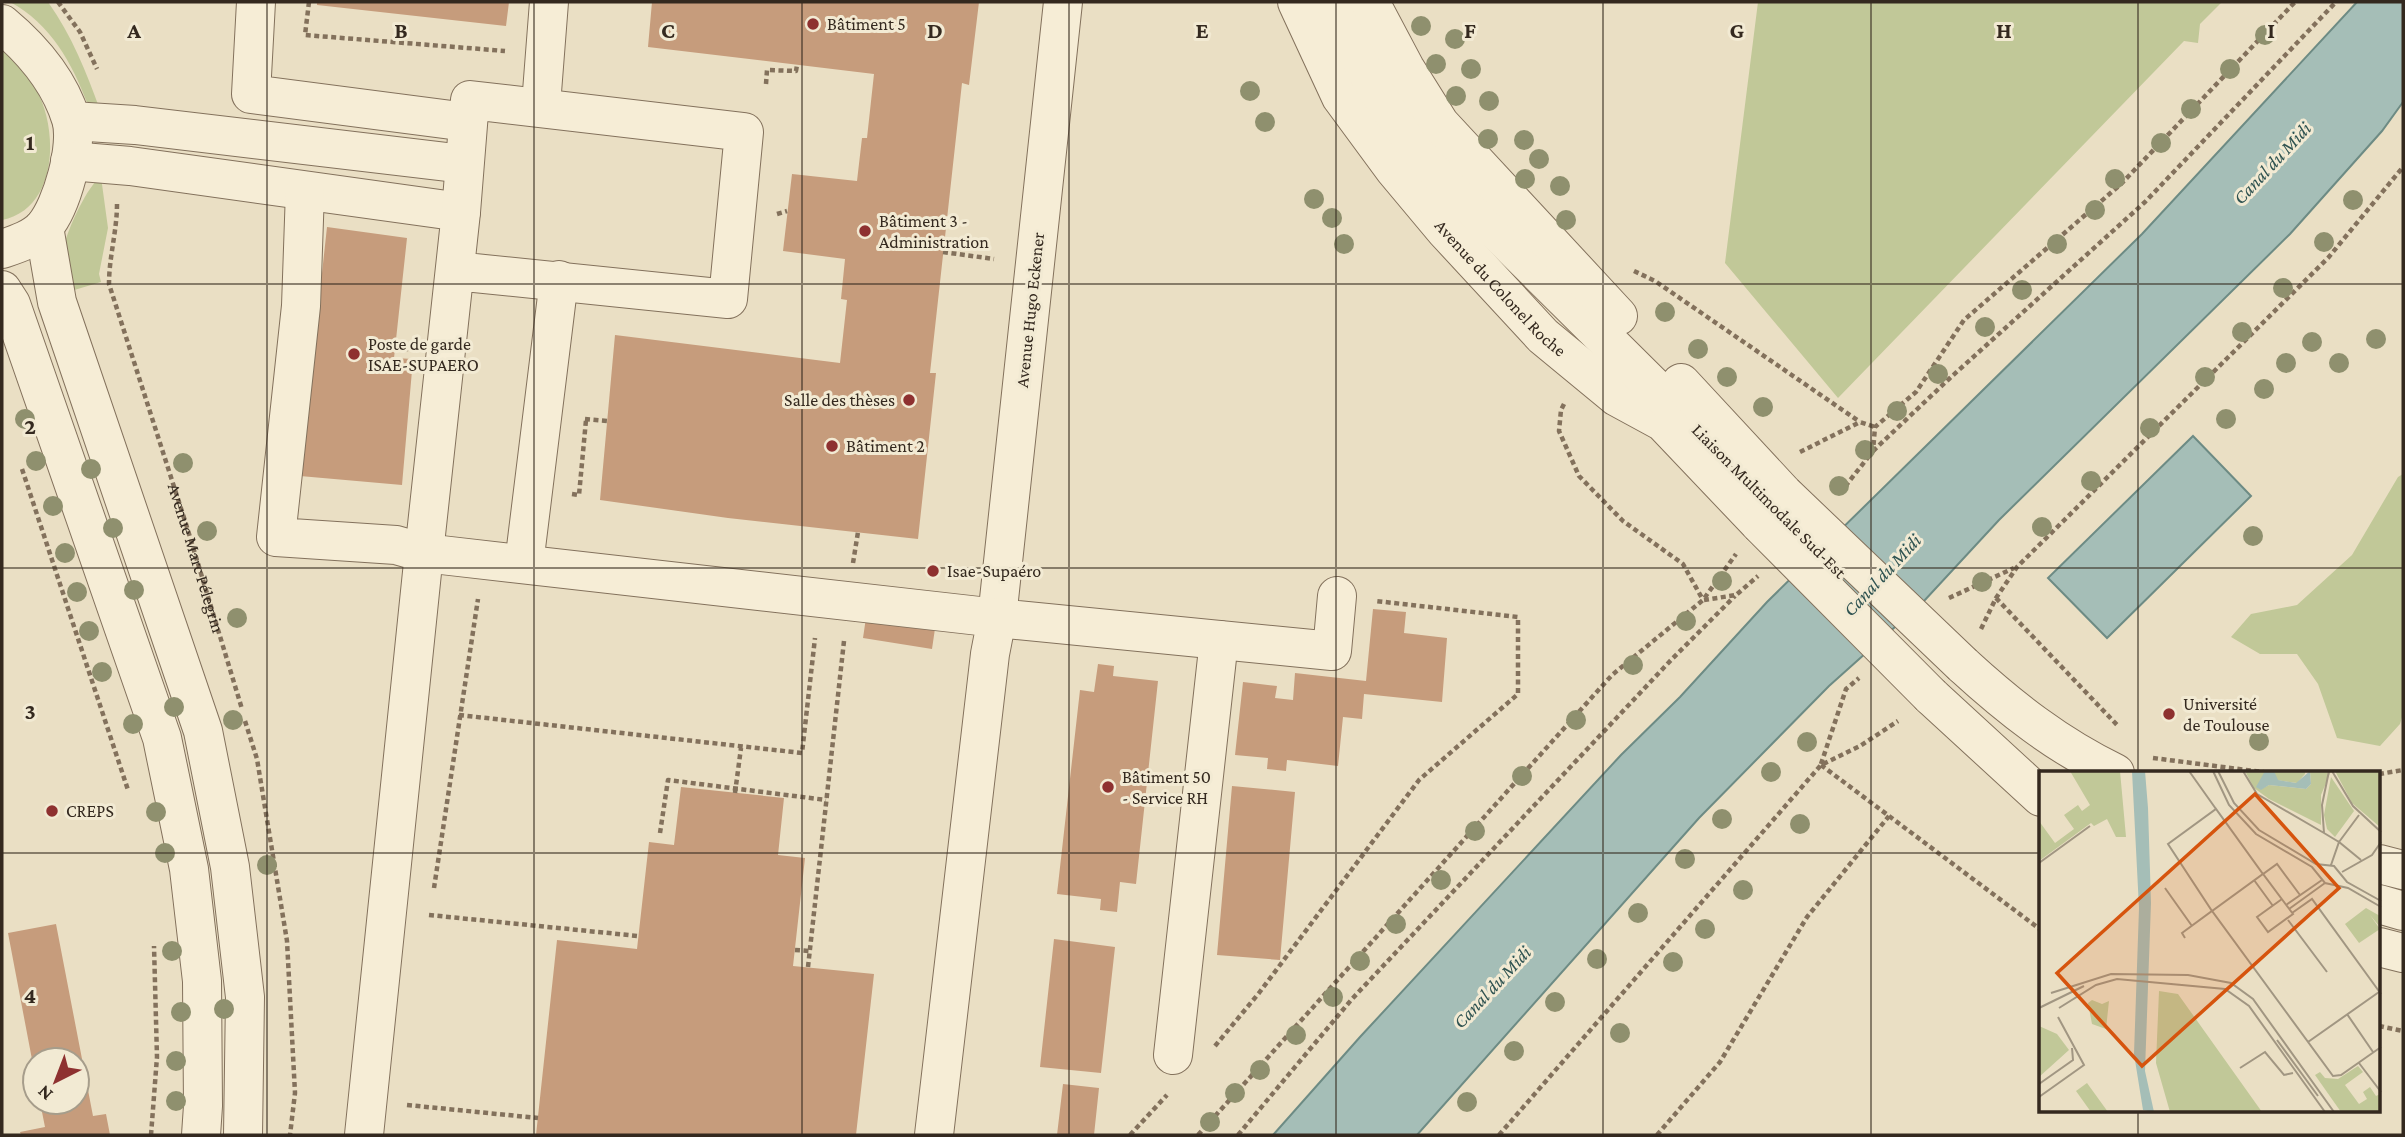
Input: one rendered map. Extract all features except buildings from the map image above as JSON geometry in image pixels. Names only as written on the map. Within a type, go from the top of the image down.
[{"type":"street","points":[[256,2],[251,94],[467,122]]},
{"type":"street","points":[[542,92],[549,2]]},
{"type":"street","name":"Avenue Hugo Eckener","points":[[934,1135],[990,654],[997,618],[1063,2]]},
{"type":"street","name":"Avenue du Colonel Roche","points":[[1297,2],[1341,97],[1394,169],[1445,230],[1543,336],[1617,397],[1663,422],[1765,518]]},
{"type":"street","name":"Liaison Multimodale Sud-Est","points":[[1335,2],[1375,87],[1409,136],[1449,184],[1573,307],[1765,518],[1938,689],[2060,771]]},
{"type":"street","points":[[1370,2],[1405,68],[1440,124],[1765,518]]},
{"type":"street","points":[[2,24],[30,50],[54,81],[72,121],[70,161],[61,197],[44,226],[26,241],[2,249]]},
{"type":"street","points":[[366,1118],[455,271],[470,100],[744,132],[728,299],[455,271]]},
{"type":"street","points":[[72,121],[464,164]]},
{"type":"street","points":[[70,161],[117,165],[461,212]]},
{"type":"street","points":[[305,191],[300,306],[276,537],[396,545],[425,553],[997,618],[1332,651],[1337,596]]},
{"type":"street","points":[[44,226],[57,302],[203,730],[230,867],[245,997],[243,1135]]},
{"type":"street","points":[[524,564],[559,280]]},
{"type":"street","points":[[2,290],[11,304],[162,738],[189,869],[202,981],[201,1135]]},
{"type":"street","name":"Liaison Multimodale Sud-Est","points":[[1573,307],[1663,422]]},
{"type":"street","points":[[1183,1068],[1219,640]]},
{"type":"street","points":[[1938,689],[2001,762],[2039,795]]},
{"type":"street","points":[[1938,689],[2008,705],[2046,734],[2131,765]]},
{"type":"street","points":[[2001,762],[2039,779]]},
{"type":"street","points":[[2380,864],[2403,870]]},
{"type":"street","points":[[2380,904],[2403,911]]},
{"type":"street","points":[[2380,947],[2403,954]]},
{"type":"path","points":[[58,2],[80,32],[103,83],[122,111],[121,125]]},
{"type":"path","points":[[309,2],[305,35],[544,55]]},
{"type":"path","points":[[1633,271],[1655,281],[1860,422],[1875,427],[1916,392],[1964,320],[2121,184],[2295,2]]},
{"type":"path","points":[[1873,451],[2145,202],[2336,2]]},
{"type":"path","points":[[766,84],[768,70],[796,71],[797,65]]},
{"type":"path","name":"Avenue Marc Pélegrin","points":[[117,165],[117,225],[109,263],[109,284],[186,524],[257,759],[288,942],[295,1093],[290,1135]]},
{"type":"path","points":[[1980,632],[1996,598],[2017,567],[2328,258],[2403,167]]},
{"type":"path","points":[[943,252],[1005,261]]},
{"type":"path","points":[[1568,395],[1561,410],[1559,431],[1579,475],[1623,521],[1683,564],[1703,600]]},
{"type":"path","points":[[586,419],[607,421]]},
{"type":"path","points":[[1795,455],[1860,422]]},
{"type":"path","points":[[19,458],[130,800]]},
{"type":"path","points":[[1198,1135],[1612,675],[1703,600],[1765,518]]},
{"type":"path","points":[[458,715],[802,753],[834,598],[858,532]]},
{"type":"path","points":[[433,889],[458,715],[480,589]]},
{"type":"path","points":[[1238,1135],[1352,999],[1736,595]]},
{"type":"path","points":[[1130,1135],[1183,1068],[1225,1037],[1419,780],[1518,694],[1518,617],[1337,596]]},
{"type":"path","points":[[807,967],[826,800],[834,598]]},
{"type":"path","points":[[1996,598],[2120,727]]},
{"type":"path","points":[[1499,1135],[1821,765],[1860,746],[1938,689]]},
{"type":"path","points":[[735,790],[741,748]]},
{"type":"path","points":[[1821,765],[2039,928]]},
{"type":"path","points":[[2131,765],[2235,771]]},
{"type":"path","points":[[2380,774],[2403,770]]},
{"type":"path","points":[[660,833],[668,780],[826,800]]},
{"type":"path","points":[[1657,1135],[1720,1062],[1807,917],[1889,816]]},
{"type":"path","points":[[431,902],[429,915],[638,936]]},
{"type":"path","points":[[151,1135],[157,1057],[154,933]]},
{"type":"path","points":[[795,950],[809,951]]},
{"type":"path","points":[[2380,1026],[2403,1031]]},
{"type":"path","points":[[366,1118],[538,1118]]},
{"type":"green space","points":[[10,2],[48,2],[78,54],[100,110],[88,105],[75,74],[48,33],[37,21]]},
{"type":"green space","points":[[1758,2],[2222,2],[2200,24],[2198,43],[2184,41],[1838,398],[1725,263]]},
{"type":"green space","points":[[2,47],[25,72],[36,89],[48,125],[50,146],[49,166],[34,201],[20,213],[2,220]]},
{"type":"green space","points":[[101,177],[108,228],[99,274],[101,282],[71,291],[64,246],[84,198]]},
{"type":"green space","points":[[2403,474],[2403,714],[2400,724],[2380,746],[2337,738],[2318,684],[2297,654],[2260,654],[2231,637],[2251,614],[2297,605],[2352,555],[2398,477]]},
{"type":"water","name":"Canal du Midi","points":[[2357,2],[2403,2],[2403,102],[2382,131],[2290,234],[1999,520],[1924,601],[1829,686],[1699,818],[1417,1135],[1273,1135],[1621,755],[1680,697],[1767,602],[2142,234]]},
{"type":"water","points":[[2193,436],[2251,496],[2107,638],[2048,578]]},
{"type":"place","name":"Bâtiment 5","points":[[813,24]]},
{"type":"place","name":"Bâtiment 3 - Administration","points":[[865,231]]},
{"type":"place","name":"Poste de garde ISAE-SUPAERO","points":[[354,354]]},
{"type":"place","name":"Salle des thèses","points":[[909,400]]},
{"type":"place","name":"Bâtiment 2","points":[[832,446]]},
{"type":"place","name":"Isae-Supaéro","points":[[933,571]]},
{"type":"place","name":"Université de Toulouse","points":[[2169,714]]},
{"type":"place","name":"Bâtiment 50 - Service RH","points":[[1108,787]]},
{"type":"place","name":"CREPS","points":[[52,811]]}]
